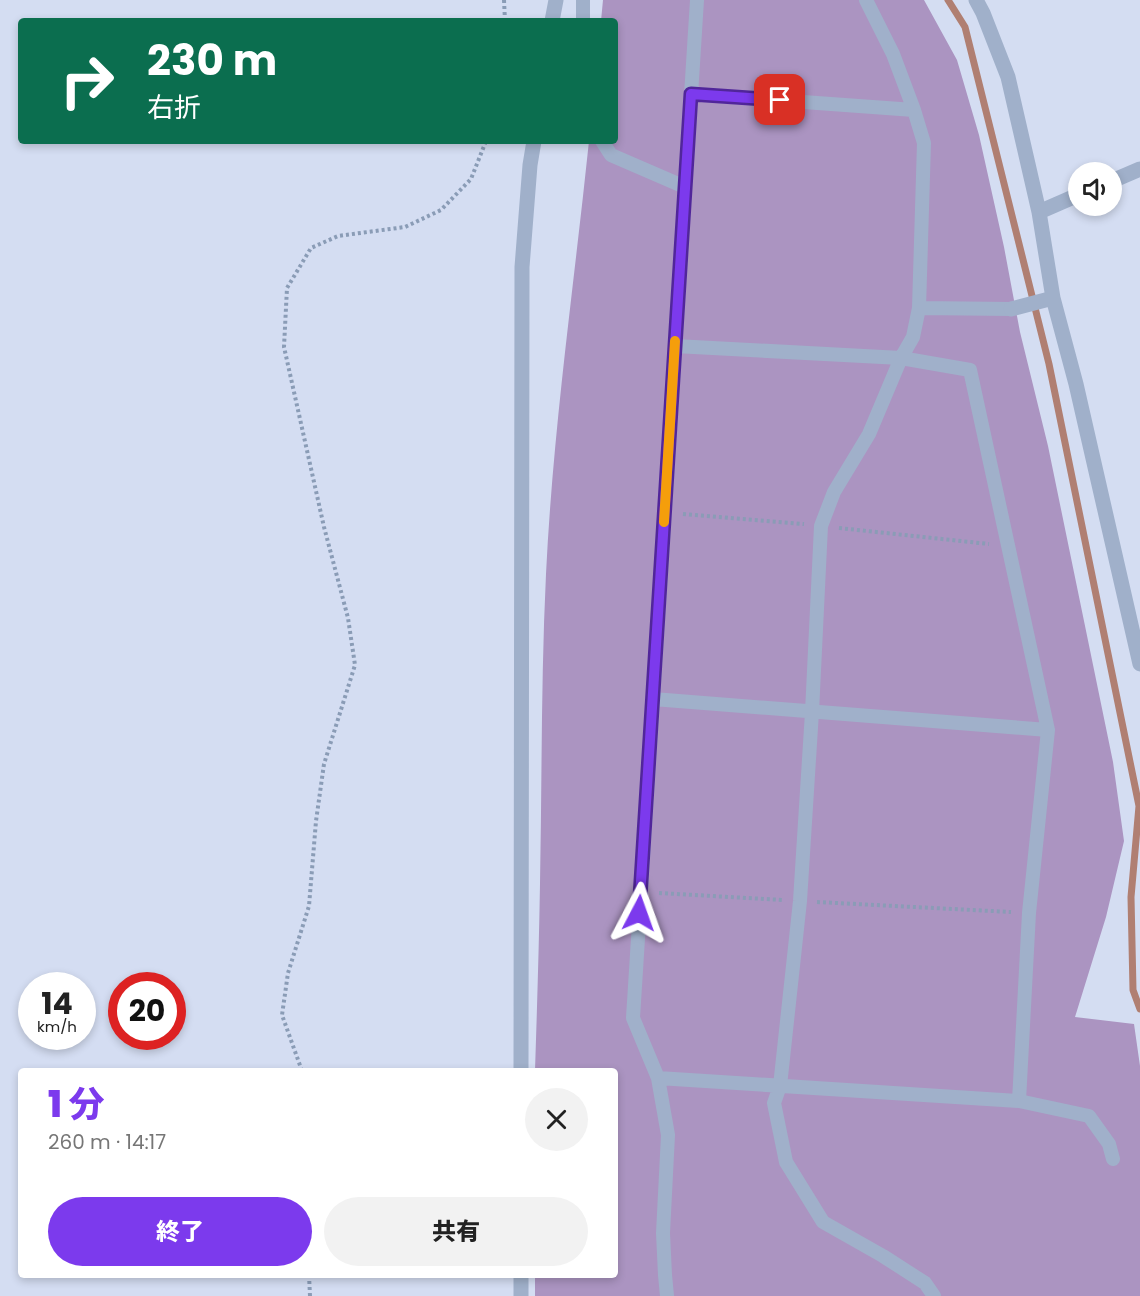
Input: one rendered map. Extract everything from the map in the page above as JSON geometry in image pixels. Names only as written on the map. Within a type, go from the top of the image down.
[{"type":"street","points":[[553,18],[556,0]]},
{"type":"street","points":[[976,0],[1008,77],[1039,212],[1053,298],[1076,384],[1140,664]]},
{"type":"street","points":[[521,1068],[522,267],[534,144]]},
{"type":"street","points":[[1122,177],[1140,169]]},
{"type":"street","points":[[1039,212],[1068,199]]},
{"type":"street","points":[[1011,309],[1053,298]]},
{"type":"street","points":[[521,1278],[521,1296]]},
{"type":"lane","points":[[583,0],[583,18]]},
{"type":"lane","points":[[668,1296],[663,1233],[668,1135],[658,1078],[633,1018],[697,0]]},
{"type":"lane","points":[[866,0],[893,54],[924,143],[919,308],[912,337],[869,434],[834,492],[821,526],[800,901],[780,1086],[774,1103],[786,1162],[823,1222],[925,1283],[934,1296]]},
{"type":"lane","points":[[691,94],[914,110]]},
{"type":"lane","points":[[604,144],[611,155],[685,187]]},
{"type":"lane","points":[[919,308],[1011,309]]},
{"type":"lane","points":[[675,346],[901,358],[969,370],[1048,730],[1029,913],[1019,1101]]},
{"type":"lane","points":[[653,699],[1048,730]]},
{"type":"lane","points":[[658,1078],[1019,1101],[1089,1116],[1109,1144],[1113,1159]]},
{"type":"path","points":[[504,0],[505,18]]},
{"type":"path","points":[[301,1068],[282,1015],[288,973],[309,906],[316,821],[324,764],[355,665],[348,618],[324,527],[284,347],[287,288],[311,248],[338,236],[405,227],[441,210],[471,179],[485,144]]},
{"type":"path","points":[[641,892],[1029,913]]},
{"type":"path","points":[[309,1278],[310,1296]]},
{"type":"shaded area","points":[[603,0],[924,0],[957,60],[979,135],[1004,247],[1020,332],[1048,446],[1113,762],[1124,841],[1106,917],[1075,1017],[1134,1024],[1140,1066],[1140,1296],[535,1296],[535,1278],[618,1278],[618,1068],[535,1068],[540,907],[542,690],[549,520],[564,357],[589,144],[618,144],[618,18],[601,18]]},
{"type":"waterway","points":[[948,0],[965,27],[1049,364],[1139,806],[1131,897],[1133,990],[1140,1009]]},
{"type":"slow traffic","points":[[664,522],[675,341]]},
{"type":"route","points":[[639,913],[691,94],[780,100]]}]
